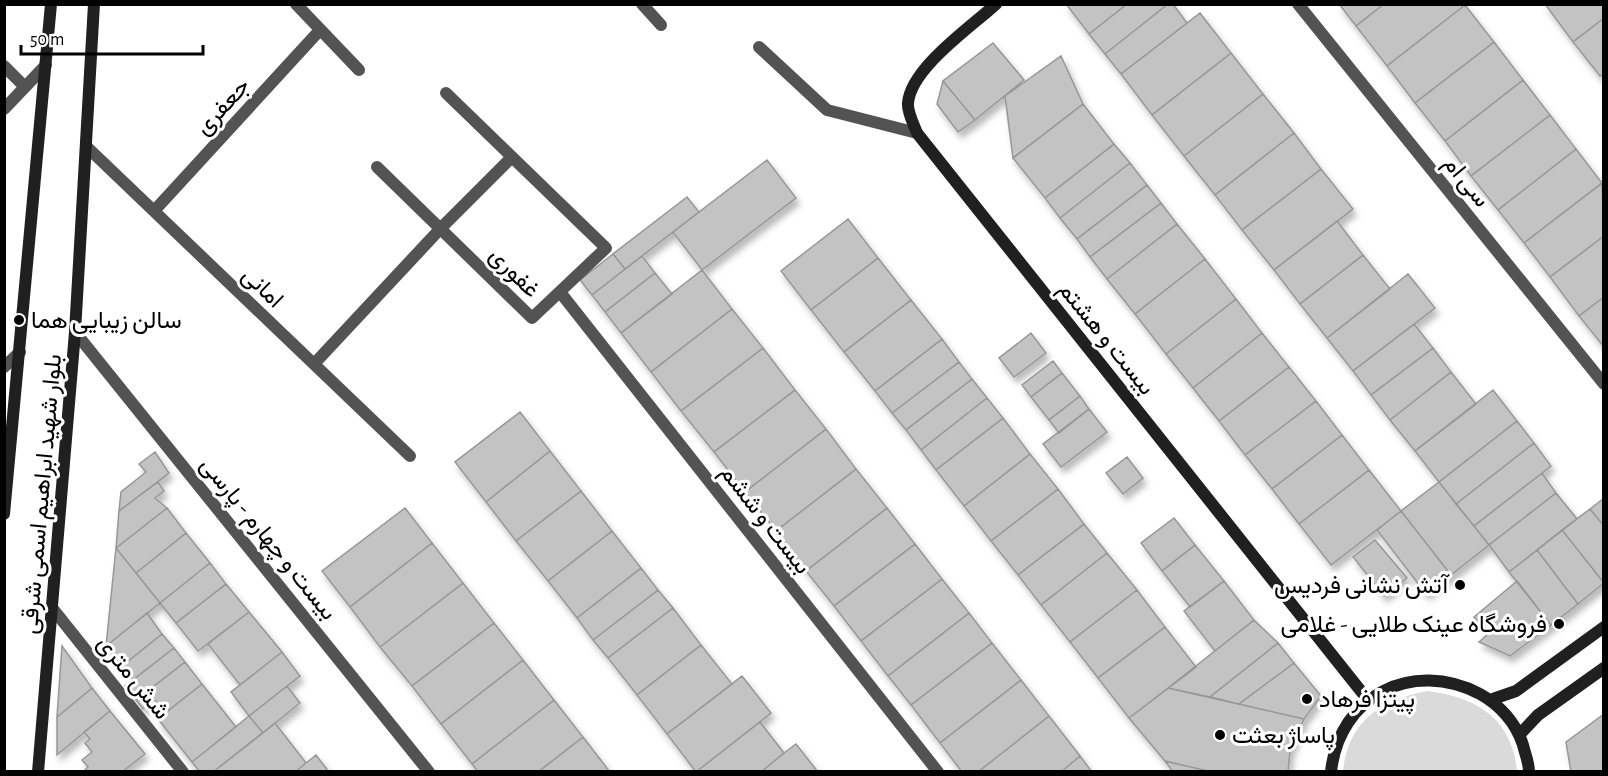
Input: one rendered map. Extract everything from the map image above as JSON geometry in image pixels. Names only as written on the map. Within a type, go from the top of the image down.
[{"type":"main road","name":"بلوار شهید ابراهیم اسمی شرقی","points":[[4,514],[51,4]]},
{"type":"main road","name":"بیست و هشتم","points":[[996,4],[921,72],[912,88],[907,105],[917,134],[1368,700]]},
{"type":"main road","name":"بلوار شهید ابراهیم اسمی شرقی","points":[[38,771],[75,332],[95,7]]},
{"type":"main road","points":[[1490,700],[1516,691],[1604,627]]},
{"type":"main road","points":[[1520,734],[1538,715],[1604,668]]},
{"type":"main road","points":[[1331,771],[1333,753],[1345,726],[1368,700],[1394,685],[1427,679],[1460,684],[1490,700],[1507,715],[1520,734],[1529,771]]},
{"type":"street","points":[[296,4],[359,70]]},
{"type":"street","points":[[642,4],[661,25]]},
{"type":"street","name":"سی ام","points":[[1298,4],[1604,384]]},
{"type":"street","name":"جعفری","points":[[154,211],[320,30]]},
{"type":"street","points":[[759,48],[827,110],[917,134]]},
{"type":"street","points":[[4,109],[46,65]]},
{"type":"street","points":[[4,66],[25,87]]},
{"type":"street","points":[[446,93],[606,248],[560,292]]},
{"type":"street","name":"امانی","points":[[88,148],[410,456]]},
{"type":"street","points":[[314,364],[441,228],[512,157]]},
{"type":"street","points":[[377,167],[441,228]]},
{"type":"street","name":"غفوری","points":[[441,228],[532,318],[560,292]]},
{"type":"street","name":"بیست و ششم","points":[[560,292],[938,771]]},
{"type":"street","name":"بیست و چهارم - پارسی","points":[[75,332],[429,771]]},
{"type":"street","points":[[4,367],[20,352]]},
{"type":"street","name":"شش متری","points":[[53,609],[183,771]]},
{"type":"shaded area","points":[[1427,691],[1461,699],[1488,713],[1508,737],[1517,771],[1343,771],[1352,739],[1370,716],[1395,700]]},
{"type":"building","points":[[1066,4],[1127,4],[1089,34]]},
{"type":"building","points":[[1127,4],[1168,4],[1105,54],[1089,34]]},
{"type":"building","points":[[1168,4],[1173,4],[1187,23],[1121,74],[1105,54]]},
{"type":"building","points":[[1339,4],[1384,4],[1356,26]]},
{"type":"building","points":[[1384,4],[1465,5],[1387,66],[1356,26]]},
{"type":"building","points":[[1545,4],[1604,4],[1604,18],[1573,42]]},
{"type":"building","points":[[1465,5],[1494,42],[1415,103],[1387,66]]},
{"type":"building","points":[[1200,13],[1231,53],[1152,115],[1121,74]]},
{"type":"building","points":[[1604,18],[1604,74],[1600,76],[1573,42]]},
{"type":"building","points":[[1494,42],[1523,80],[1445,141],[1415,103]]},
{"type":"building","points":[[993,43],[1024,80],[975,120],[943,81]]},
{"type":"building","points":[[1231,53],[1263,94],[1184,156],[1152,115]]},
{"type":"building","points":[[1061,56],[1083,104],[1013,158],[1005,96]]},
{"type":"building","points":[[1523,80],[1550,115],[1471,176],[1445,141]]},
{"type":"building","points":[[943,81],[975,120],[958,132],[937,104]]},
{"type":"building","points":[[1263,94],[1294,133],[1215,195],[1184,156]]},
{"type":"building","points":[[1083,104],[1114,144],[1045,198],[1013,158]]},
{"type":"building","points":[[1550,115],[1576,149],[1498,210],[1471,176]]},
{"type":"building","points":[[1294,133],[1321,169],[1242,230],[1215,195]]},
{"type":"building","points":[[1114,144],[1130,163],[1060,218],[1045,198]]},
{"type":"building","points":[[1576,149],[1602,183],[1524,243],[1498,210]]},
{"type":"building","points":[[767,160],[796,198],[702,270],[673,232]]},
{"type":"building","points":[[1130,163],[1147,185],[1077,239],[1060,218]]},
{"type":"building","points":[[1321,169],[1353,209],[1274,270],[1242,230]]},
{"type":"building","points":[[1602,183],[1604,236],[1550,277],[1524,243]]},
{"type":"building","points":[[1147,185],[1161,203],[1090,257],[1077,239]]},
{"type":"building","points":[[687,197],[699,212],[625,269],[613,254]]},
{"type":"building","points":[[1161,203],[1177,224],[1107,279],[1090,257]]},
{"type":"building","points":[[848,219],[878,258],[811,310],[781,271]]},
{"type":"building","points":[[1337,221],[1363,255],[1300,304],[1274,270]]},
{"type":"building","points":[[1177,224],[1205,259],[1135,314],[1107,279]]},
{"type":"building","points":[[1604,236],[1604,297],[1579,316],[1550,277]]},
{"type":"building","points":[[613,254],[625,269],[592,295],[580,280]]},
{"type":"building","points":[[1363,255],[1390,289],[1327,338],[1300,304]]},
{"type":"building","points":[[642,256],[655,273],[605,312],[592,295]]},
{"type":"building","points":[[878,258],[911,300],[844,352],[811,310]]},
{"type":"building","points":[[1205,259],[1236,299],[1166,354],[1135,314]]},
{"type":"building","points":[[702,270],[732,309],[651,372],[621,333]]},
{"type":"building","points":[[655,273],[672,294],[621,333],[605,312]]},
{"type":"building","points":[[1408,274],[1435,308],[1353,371],[1327,338]]},
{"type":"building","points":[[1604,297],[1604,347],[1579,316]]},
{"type":"building","points":[[1236,299],[1262,333],[1193,388],[1166,354]]},
{"type":"building","points":[[911,300],[942,339],[875,391],[844,352]]},
{"type":"building","points":[[732,309],[763,348],[681,411],[651,372]]},
{"type":"building","points":[[1414,324],[1433,348],[1371,395],[1353,371]]},
{"type":"building","points":[[1031,333],[1046,353],[1014,377],[999,358]]},
{"type":"building","points":[[1262,333],[1289,367],[1219,421],[1193,388]]},
{"type":"building","points":[[942,339],[959,362],[892,413],[875,391]]},
{"type":"building","points":[[763,348],[795,390],[714,452],[681,411]]},
{"type":"building","points":[[1433,348],[1451,372],[1390,420],[1371,395]]},
{"type":"building","points":[[1053,361],[1062,373],[1031,397],[1022,385]]},
{"type":"building","points":[[959,362],[972,379],[906,430],[892,413]]},
{"type":"building","points":[[1289,367],[1316,401],[1245,455],[1219,421]]},
{"type":"building","points":[[1451,372],[1476,404],[1415,451],[1390,420]]},
{"type":"building","points":[[1062,373],[1080,396],[1049,420],[1031,397]]},
{"type":"building","points":[[972,379],[987,398],[921,450],[906,430]]},
{"type":"building","points":[[795,390],[826,429],[745,492],[714,452]]},
{"type":"building","points":[[1493,390],[1517,421],[1439,482],[1415,451]]},
{"type":"building","points":[[1080,396],[1089,409],[1059,433],[1049,420]]},
{"type":"building","points":[[987,398],[1003,418],[936,470],[921,450]]},
{"type":"building","points":[[1316,401],[1342,435],[1272,489],[1245,455]]},
{"type":"building","points":[[1089,409],[1107,432],[1061,467],[1043,444]]},
{"type":"building","points":[[520,412],[550,451],[486,502],[455,462]]},
{"type":"building","points":[[1003,418],[1030,454],[964,506],[936,470]]},
{"type":"building","points":[[1517,421],[1534,443],[1456,504],[1439,482]]},
{"type":"building","points":[[826,429],[856,469],[776,531],[745,492]]},
{"type":"building","points":[[1342,435],[1369,470],[1299,524],[1272,489]]},
{"type":"building","points":[[1534,443],[1551,466],[1474,526],[1456,504]]},
{"type":"building","points":[[550,451],[581,491],[516,541],[486,502]]},
{"type":"building","points":[[155,452],[169,473],[119,511],[121,492],[146,472],[139,464]]},
{"type":"building","points":[[1030,454],[1058,489],[991,541],[964,506]]},
{"type":"building","points":[[1127,457],[1143,478],[1123,494],[1106,473]]},
{"type":"building","points":[[856,469],[887,508],[806,571],[776,531]]},
{"type":"building","points":[[1369,470],[1401,511],[1331,565],[1299,524]]},
{"type":"building","points":[[1542,473],[1556,493],[1489,545],[1474,526]]},
{"type":"building","points":[[158,482],[164,491],[155,498],[167,508],[116,548],[119,511]]},
{"type":"building","points":[[1439,482],[1489,545],[1451,575],[1401,511]]},
{"type":"building","points":[[1058,489],[1084,524],[1018,575],[991,541]]},
{"type":"building","points":[[581,491],[612,531],[548,581],[516,541]]},
{"type":"building","points":[[1556,493],[1577,519],[1509,572],[1489,545]]},
{"type":"building","points":[[1604,498],[1604,526],[1590,509]]},
{"type":"building","points":[[167,508],[186,533],[136,573],[116,548]]},
{"type":"building","points":[[405,508],[432,543],[350,607],[322,571]]},
{"type":"building","points":[[887,508],[915,544],[834,606],[806,571]]},
{"type":"building","points":[[1590,509],[1604,526],[1604,583],[1562,530]]},
{"type":"building","points":[[1401,511],[1451,575],[1426,594],[1377,530]]},
{"type":"building","points":[[1174,518],[1195,545],[1162,571],[1141,543]]},
{"type":"building","points":[[1084,524],[1107,553],[1041,605],[1018,575]]},
{"type":"building","points":[[1562,530],[1604,583],[1578,604],[1537,550]]},
{"type":"building","points":[[612,531],[641,568],[577,618],[548,581]]},
{"type":"building","points":[[186,533],[210,563],[160,603],[136,573]]},
{"type":"building","points":[[1375,540],[1407,578],[1384,596],[1353,557]]},
{"type":"building","points":[[432,543],[463,583],[380,647],[350,607]]},
{"type":"building","points":[[915,544],[942,579],[861,641],[834,606]]},
{"type":"building","points":[[1195,545],[1224,581],[1190,607],[1162,571]]},
{"type":"building","points":[[116,548],[160,603],[106,646]]},
{"type":"building","points":[[1537,550],[1578,604],[1551,625],[1509,572]]},
{"type":"building","points":[[1107,553],[1137,590],[1070,642],[1041,605]]},
{"type":"building","points":[[210,563],[226,584],[176,623],[160,603]]},
{"type":"building","points":[[641,568],[658,590],[593,640],[577,618]]},
{"type":"building","points":[[942,579],[969,613],[888,676],[861,641]]},
{"type":"building","points":[[1224,581],[1254,620],[1215,651],[1184,611]]},
{"type":"building","points":[[1517,581],[1551,625],[1510,656],[1479,642],[1489,633],[1474,617]]},
{"type":"building","points":[[463,583],[494,623],[412,686],[380,647]]},
{"type":"building","points":[[226,584],[249,612],[198,651],[176,623]]},
{"type":"building","points":[[658,590],[673,608],[608,658],[593,640]]},
{"type":"building","points":[[1137,590],[1165,627],[1098,678],[1070,642]]},
{"type":"building","points":[[673,608],[701,645],[637,695],[608,658]]},
{"type":"building","points":[[249,612],[282,652],[240,685],[208,644]]},
{"type":"building","points":[[147,613],[162,634],[122,666],[106,646]]},
{"type":"building","points":[[969,613],[992,643],[911,705],[888,676]]},
{"type":"building","points":[[1254,620],[1278,643],[1210,697],[1168,688]]},
{"type":"building","points":[[494,623],[523,660],[441,724],[412,686]]},
{"type":"building","points":[[1165,627],[1196,667],[1129,718],[1098,678]]},
{"type":"building","points":[[162,634],[174,648],[133,680],[122,666]]},
{"type":"building","points":[[992,643],[1021,680],[940,743],[911,705]]},
{"type":"building","points":[[1278,643],[1294,663],[1239,704],[1210,697]]},
{"type":"building","points":[[701,645],[732,684],[667,734],[637,695]]},
{"type":"building","points":[[62,646],[92,688],[57,717]]},
{"type":"building","points":[[174,648],[185,662],[136,700],[125,686]]},
{"type":"building","points":[[282,652],[300,676],[249,716],[231,692]]},
{"type":"building","points":[[523,660],[554,700],[472,764],[441,724]]},
{"type":"building","points":[[185,662],[202,684],[165,713],[155,700],[143,709],[136,700]]},
{"type":"building","points":[[1294,663],[1321,696],[1304,719],[1239,704]]},
{"type":"building","points":[[742,676],[771,713],[696,772],[667,734]]},
{"type":"building","points":[[1021,680],[1049,716],[978,772],[962,772],[940,743]]},
{"type":"building","points":[[202,684],[236,727],[192,762],[158,719]]},
{"type":"building","points":[[287,686],[300,703],[263,733],[249,716]]},
{"type":"building","points":[[92,688],[110,711],[57,755],[57,717]]},
{"type":"building","name":"پاساژ بعثت","points":[[1168,688],[1304,719],[1290,751],[1288,772],[1212,772],[1165,761],[1129,718]]},
{"type":"building","points":[[554,700],[583,737],[538,772],[478,772],[472,764]]},
{"type":"building","points":[[110,711],[145,754],[122,772],[83,772],[88,767],[82,760],[92,752],[85,743],[90,739],[84,732]]},
{"type":"building","points":[[1604,714],[1604,772],[1571,772],[1566,742]]},
{"type":"building","points":[[249,716],[263,733],[213,772],[200,772],[192,762]]},
{"type":"building","points":[[1049,716],[1080,756],[1061,772],[978,772]]},
{"type":"building","points":[[760,722],[784,753],[761,772],[696,772]]},
{"type":"building","points":[[275,723],[306,763],[295,772],[213,772]]},
{"type":"building","points":[[583,737],[610,772],[538,772]]},
{"type":"building","points":[[796,744],[818,772],[761,772],[784,753]]},
{"type":"building","points":[[316,755],[329,772],[295,772],[306,763]]},
{"type":"building","points":[[1080,756],[1092,772],[1061,772]]},
{"type":"building","points":[[1165,761],[1212,772],[1173,772]]},
{"type":"place","name":"سالن زیبایی هما","points":[[19,320]]},
{"type":"place","name":"آتش نشانی فردیس","points":[[1460,585]]},
{"type":"place","name":"فروشگاه عینک طلایی - غلامی","points":[[1559,624]]},
{"type":"place","name":"پیتزا فرهاد","points":[[1307,699]]},
{"type":"place","name":"پاساژ بعثت","points":[[1220,735]]}]
